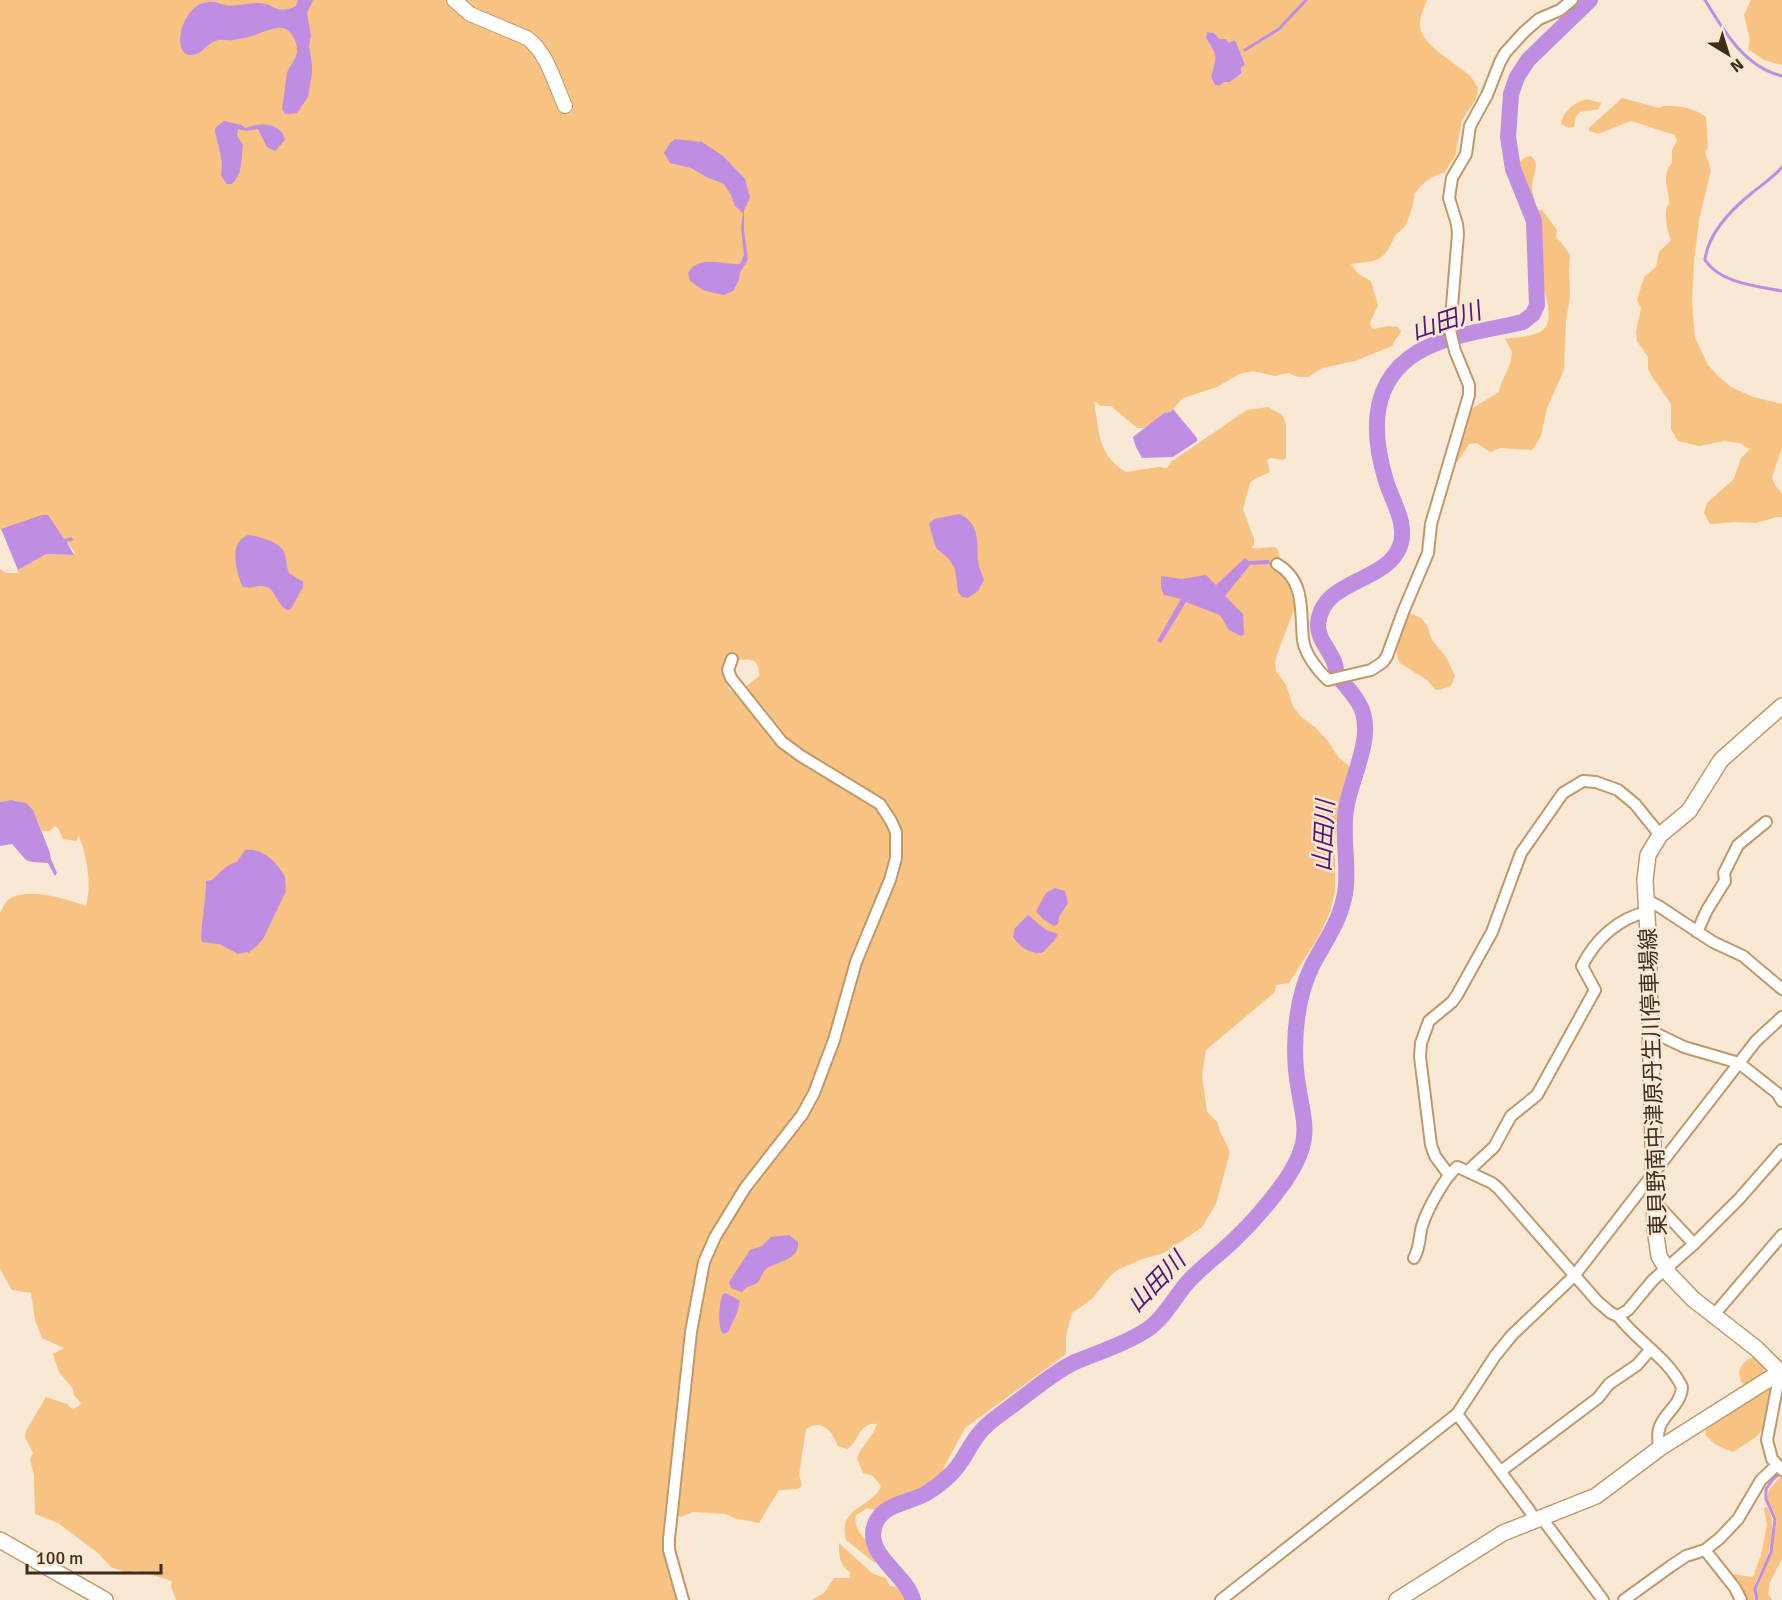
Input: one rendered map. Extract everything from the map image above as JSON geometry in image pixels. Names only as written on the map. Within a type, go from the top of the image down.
[{"type":"main road","name":"東貝野南中津原丹生川停車場線","points":[[1781,1373],[1765,1355],[1693,1299],[1665,1269],[1656,1240],[1645,880],[1648,855],[1660,835],[1689,811],[1721,760],[1782,706]]},
{"type":"main road","points":[[1397,1600],[1503,1533],[1596,1496],[1660,1448],[1781,1373]]},
{"type":"main road","points":[[0,1540],[105,1600]]},
{"type":"street","points":[[454,0],[470,14],[527,38],[535,44],[541,52],[565,106]]},
{"type":"street","points":[[1277,564],[1289,571],[1297,584],[1303,641],[1319,671],[1330,680],[1377,667],[1387,656],[1402,612],[1428,553],[1431,524],[1469,395],[1466,375],[1455,351],[1450,330],[1458,234],[1449,198],[1452,178],[1466,154],[1470,126],[1487,95],[1500,62],[1515,39],[1539,19],[1560,10],[1572,0]]},
{"type":"street","points":[[683,1600],[669,1550],[669,1539],[691,1332],[704,1262],[715,1237],[745,1188],[802,1115],[821,1078],[856,962],[894,869],[897,844],[896,832],[880,804],[782,742],[731,678],[728,670],[732,659]]},
{"type":"street","points":[[1449,1175],[1435,1156],[1431,1145],[1420,1057],[1421,1043],[1429,1021],[1452,1002],[1487,942],[1521,852],[1558,798],[1567,789],[1583,781],[1596,782],[1618,790],[1630,799],[1660,835]]},
{"type":"street","points":[[1697,932],[1707,910],[1725,881],[1724,873],[1738,845],[1766,822]]},
{"type":"street","points":[[1468,1171],[1494,1147],[1511,1116],[1537,1095],[1557,1061],[1594,995],[1594,986],[1581,966],[1596,943],[1613,928],[1647,906],[1660,907],[1697,932],[1743,956],[1782,989]]},
{"type":"street","points":[[1221,1600],[1457,1414],[1495,1356],[1512,1335],[1574,1276],[1738,1063],[1761,1036],[1782,1017]]},
{"type":"street","points":[[1651,1031],[1684,1047],[1738,1063],[1778,1093],[1782,1101]]},
{"type":"street","points":[[1618,1316],[1628,1310],[1665,1269],[1694,1244],[1744,1194],[1782,1150]]},
{"type":"street","points":[[1413,1258],[1417,1252],[1424,1221],[1449,1175],[1456,1167],[1468,1171],[1499,1189],[1574,1276],[1668,1366],[1682,1387],[1679,1397],[1661,1421],[1657,1438],[1660,1448]]},
{"type":"street","points":[[1643,1187],[1694,1244]]},
{"type":"street","points":[[1713,1316],[1782,1235]]},
{"type":"street","points":[[1501,1471],[1598,1398],[1609,1384],[1630,1372],[1650,1350]]},
{"type":"street","points":[[1624,1600],[1686,1556],[1705,1550],[1731,1528],[1761,1480],[1780,1468],[1769,1453],[1767,1440],[1781,1373]]},
{"type":"street","points":[[1457,1414],[1530,1511],[1603,1600]]},
{"type":"street","points":[[1705,1550],[1735,1588],[1741,1600]]},
{"type":"shaded area","points":[[0,0],[1427,0],[1420,20],[1422,34],[1434,48],[1470,76],[1478,88],[1476,99],[1462,120],[1455,156],[1444,173],[1431,178],[1414,195],[1406,224],[1395,236],[1384,255],[1368,262],[1351,264],[1358,274],[1371,281],[1378,305],[1370,323],[1371,327],[1374,329],[1388,326],[1398,327],[1401,331],[1392,346],[1355,361],[1322,368],[1308,377],[1298,377],[1288,373],[1275,376],[1253,371],[1239,374],[1217,387],[1183,398],[1170,412],[1164,413],[1144,428],[1137,428],[1111,406],[1101,406],[1094,401],[1104,450],[1109,458],[1126,472],[1167,468],[1172,461],[1247,410],[1268,407],[1282,415],[1286,423],[1286,458],[1267,460],[1270,472],[1250,483],[1243,509],[1254,539],[1254,545],[1251,548],[1277,548],[1281,561],[1278,567],[1289,574],[1295,584],[1297,602],[1275,662],[1276,671],[1286,685],[1293,706],[1300,716],[1327,740],[1339,758],[1348,765],[1351,774],[1335,837],[1335,891],[1330,912],[1318,938],[1289,983],[1276,985],[1275,992],[1206,1050],[1202,1075],[1207,1112],[1218,1123],[1230,1152],[1216,1204],[1202,1227],[1164,1253],[1119,1269],[1111,1275],[1092,1299],[1072,1313],[1066,1336],[1066,1354],[965,1428],[944,1467],[943,1472],[949,1478],[945,1484],[906,1506],[878,1511],[867,1508],[856,1515],[855,1521],[859,1532],[880,1552],[881,1555],[875,1563],[846,1540],[845,1529],[846,1520],[851,1514],[877,1494],[881,1486],[873,1476],[863,1473],[857,1458],[877,1424],[866,1426],[848,1449],[838,1446],[830,1432],[822,1426],[817,1425],[806,1429],[799,1475],[802,1485],[798,1489],[779,1490],[759,1523],[726,1514],[693,1512],[681,1517],[674,1515],[691,1350],[687,1354],[674,1471],[668,1491],[669,1516],[665,1552],[667,1570],[680,1600],[176,1600],[171,1586],[172,1581],[139,1571],[132,1571],[130,1574],[111,1567],[98,1553],[58,1523],[35,1514],[34,1475],[30,1459],[33,1453],[25,1437],[26,1431],[46,1397],[67,1404],[72,1409],[81,1403],[59,1372],[53,1354],[64,1348],[42,1338],[35,1320],[31,1293],[12,1290],[0,1269],[0,913],[7,901],[14,896],[24,894],[46,895],[86,906],[89,879],[79,836],[76,841],[63,839],[55,826],[49,831],[42,831],[28,806],[17,801],[0,802],[0,569],[6,573],[18,573],[18,570],[46,554],[74,555],[67,541],[73,540],[71,537],[64,539],[47,515],[0,530]],"holes":[[[1207,32],[1214,33],[1229,43],[1235,41],[1245,65],[1241,68],[1241,75],[1218,86],[1211,77],[1215,57],[1206,38]],[[732,657],[735,660],[753,660],[758,665],[759,676],[743,689],[783,740],[801,754],[868,791],[889,811],[898,830],[899,850],[896,872],[855,971],[832,1056],[816,1094],[803,1116],[747,1189],[723,1226],[697,1284],[702,1261],[713,1236],[743,1186],[800,1113],[812,1092],[830,1041],[853,962],[885,884],[892,856],[888,820],[876,804],[782,745],[744,700],[729,689],[726,681],[727,662]]]},
{"type":"shaded area","points":[[298,0],[313,0],[307,13],[311,35],[309,46],[312,73],[308,97],[297,113],[285,114],[282,109],[287,73],[297,50],[297,45],[288,31],[275,28],[241,39],[217,40],[195,55],[186,54],[182,49],[180,41],[184,23],[195,7],[203,3],[212,2],[233,6],[263,3],[283,10],[296,6]]},
{"type":"shaded area","points":[[1751,0],[1782,0],[1782,65],[1764,60],[1748,49],[1750,40],[1744,15]]},
{"type":"shaded area","points":[[1207,32],[1214,33],[1220,39],[1226,39],[1229,43],[1235,40],[1245,65],[1241,68],[1241,74],[1219,86],[1215,85],[1211,77],[1215,57],[1206,38]]},
{"type":"shaded area","points":[[1622,98],[1659,108],[1675,106],[1686,108],[1706,117],[1708,147],[1705,152],[1711,170],[1699,220],[1694,261],[1692,304],[1695,338],[1708,365],[1731,387],[1753,397],[1782,404],[1782,447],[1772,478],[1782,494],[1782,517],[1756,523],[1710,524],[1704,513],[1707,503],[1734,479],[1741,458],[1750,449],[1739,443],[1725,441],[1699,446],[1678,441],[1671,429],[1671,404],[1648,369],[1648,357],[1637,341],[1636,332],[1641,308],[1637,300],[1644,277],[1656,267],[1659,252],[1671,240],[1666,219],[1669,201],[1666,176],[1672,163],[1672,150],[1677,141],[1675,135],[1631,121],[1598,134],[1589,131],[1589,128]]},
{"type":"shaded area","points":[[1587,99],[1601,103],[1599,109],[1580,112],[1576,116],[1574,127],[1569,128],[1561,124],[1570,108]]},
{"type":"shaded area","points":[[224,121],[246,128],[269,125],[279,130],[285,140],[275,151],[267,147],[258,129],[247,131],[238,129],[237,136],[243,145],[241,166],[236,180],[232,184],[227,184],[221,176],[222,162],[215,131],[215,128]]},
{"type":"shaded area","points":[[675,139],[702,142],[723,156],[745,179],[750,198],[744,210],[748,259],[733,291],[724,295],[703,290],[690,281],[688,273],[693,267],[705,262],[740,264],[744,255],[741,228],[743,213],[735,206],[724,184],[691,168],[670,163],[664,153]]},
{"type":"shaded area","points":[[1531,156],[1536,167],[1532,186],[1534,202],[1531,205],[1517,170],[1523,159]]},
{"type":"shaded area","points":[[1542,210],[1557,230],[1556,238],[1570,255],[1570,297],[1566,321],[1564,370],[1547,408],[1541,436],[1532,450],[1500,448],[1490,452],[1477,443],[1469,444],[1455,463],[1453,455],[1468,411],[1499,392],[1512,357],[1512,352],[1505,339],[1542,331],[1548,321],[1548,303],[1533,256],[1536,214]]},
{"type":"shaded area","points":[[1173,409],[1197,441],[1173,457],[1142,458],[1133,437],[1164,413]]},
{"type":"shaded area","points":[[960,514],[974,528],[978,564],[984,580],[978,591],[968,598],[962,597],[958,592],[955,569],[949,559],[936,548],[929,524],[934,519]]},
{"type":"shaded area","points":[[48,515],[64,539],[71,537],[74,540],[67,542],[74,555],[46,554],[18,570],[1,529]]},
{"type":"shaded area","points":[[248,535],[257,536],[280,547],[283,550],[289,573],[303,582],[303,587],[291,609],[287,610],[283,607],[267,587],[242,586],[235,557],[238,544]]},
{"type":"shaded area","points":[[1245,558],[1249,561],[1269,560],[1270,564],[1250,565],[1225,596],[1243,614],[1244,635],[1241,636],[1229,630],[1220,615],[1186,602],[1161,643],[1157,641],[1181,599],[1164,595],[1161,588],[1161,576],[1181,579],[1206,575],[1216,585]]},
{"type":"shaded area","points":[[1408,612],[1421,618],[1427,625],[1432,640],[1446,657],[1455,676],[1451,686],[1435,689],[1427,680],[1400,663],[1397,657],[1397,643]]},
{"type":"shaded area","points":[[11,800],[26,803],[33,810],[57,873],[55,876],[48,863],[26,860],[12,844],[0,846],[0,802]]},
{"type":"shaded area","points":[[245,850],[258,851],[274,861],[285,877],[286,891],[263,939],[250,951],[250,954],[248,952],[238,954],[219,944],[202,942],[201,938],[206,881],[212,880],[226,867],[237,862]]},
{"type":"shaded area","points":[[1055,888],[1065,891],[1068,903],[1059,917],[1058,924],[1054,926],[1036,911],[1046,893]]},
{"type":"shaded area","points":[[1028,915],[1046,930],[1058,934],[1042,953],[1026,949],[1013,937],[1015,928]]},
{"type":"shaded area","points":[[789,1235],[798,1242],[798,1248],[792,1256],[766,1269],[758,1282],[745,1288],[742,1292],[731,1288],[729,1282],[750,1250],[762,1246],[771,1237]]},
{"type":"shaded area","points":[[726,1293],[740,1301],[728,1332],[723,1334],[719,1320],[723,1294]]},
{"type":"shaded area","points":[[1753,1357],[1764,1367],[1764,1370],[1759,1378],[1749,1386],[1742,1383],[1740,1371],[1745,1361]]},
{"type":"shaded area","points":[[1768,1389],[1772,1391],[1764,1428],[1756,1437],[1733,1452],[1708,1438],[1705,1434],[1708,1426]]},
{"type":"shaded area","points":[[1782,1475],[1782,1559],[1770,1582],[1768,1594],[1772,1600],[1759,1600],[1756,1592],[1772,1552],[1777,1519],[1767,1498],[1769,1490]]},
{"type":"shaded area","points":[[1767,1507],[1772,1523],[1768,1554],[1756,1582],[1755,1600],[1744,1600],[1739,1580],[1731,1578],[1733,1574],[1753,1577],[1761,1555],[1767,1525],[1764,1508]]},
{"type":"shaded area","points":[[839,1543],[873,1574],[886,1578],[890,1586],[902,1590],[909,1600],[811,1600],[824,1593],[834,1578],[850,1578],[850,1572],[840,1559]]},
{"type":"waterway","points":[[1245,50],[1279,29],[1306,0]]},
{"type":"waterway","name":"山田川","points":[[913,1600],[909,1590],[886,1562],[874,1542],[873,1532],[881,1514],[893,1506],[927,1493],[942,1482],[956,1469],[975,1438],[985,1427],[1052,1375],[1075,1362],[1128,1340],[1151,1326],[1163,1315],[1192,1277],[1229,1245],[1261,1212],[1285,1181],[1301,1151],[1304,1127],[1296,1070],[1297,1017],[1307,978],[1338,918],[1344,898],[1346,810],[1361,756],[1365,727],[1358,702],[1336,674],[1334,661],[1321,637],[1318,624],[1322,609],[1331,598],[1342,589],[1382,568],[1393,558],[1400,546],[1401,521],[1381,463],[1377,426],[1378,409],[1391,378],[1402,364],[1418,352],[1456,337],[1523,322],[1533,314],[1537,305],[1534,221],[1513,169],[1508,137],[1511,94],[1517,77],[1528,60],[1590,0]]},
{"type":"waterway","points":[[1705,0],[1736,46],[1746,56],[1757,65],[1782,76]]},
{"type":"waterway","points":[[1782,167],[1737,206],[1723,222],[1711,240],[1705,260],[1712,268],[1729,279],[1782,291]]},
{"type":"waterway","points":[[1757,1600],[1755,1589],[1771,1552],[1775,1519],[1766,1499],[1766,1489],[1781,1473]]}]
